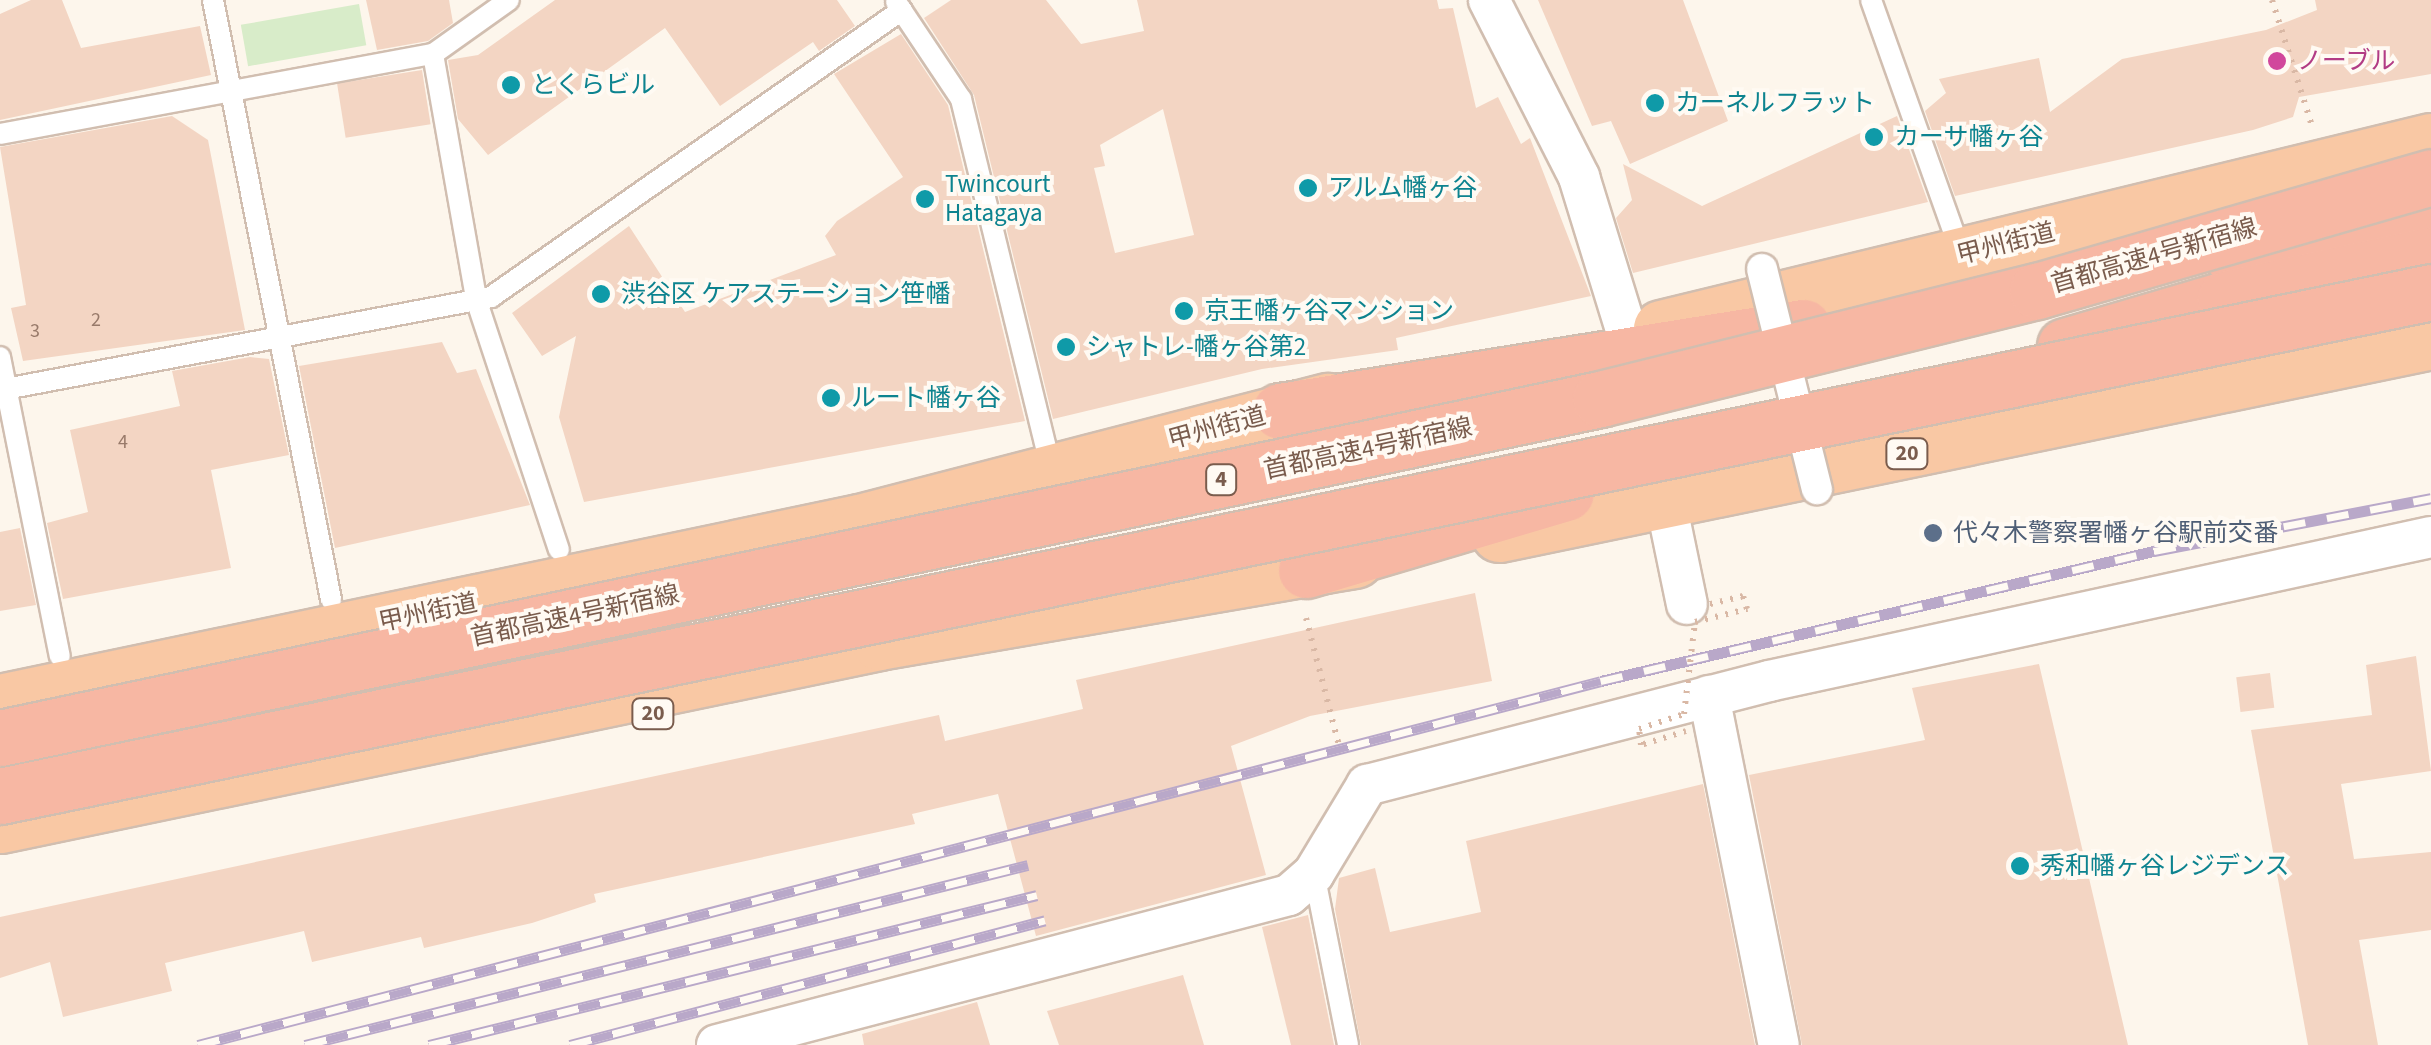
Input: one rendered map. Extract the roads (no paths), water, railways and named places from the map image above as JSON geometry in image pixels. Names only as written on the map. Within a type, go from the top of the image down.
[{"type":"highway","name":"甲州街道","points":[[0,702],[859,522],[1280,411],[1628,336],[2431,141]]},
{"type":"highway","name":"首都高速4号新宿線","points":[[0,738],[1619,395],[2018,296],[2431,177]]},
{"type":"highway","points":[[1306,594],[2221,280],[2431,216]]},
{"type":"highway","points":[[0,668],[560,550],[1280,411],[2221,280],[2431,256]]},
{"type":"highway","points":[[0,796],[2431,292]]},
{"type":"highway","name":"20","points":[[0,854],[1306,594],[1666,503],[2431,341]]},
{"type":"highway","name":"20","points":[[0,824],[879,642],[1306,594]]},
{"type":"street","points":[[1489,0],[1578,177],[1628,336]]},
{"type":"street","points":[[1762,268],[1817,489]]},
{"type":"street","points":[[1666,503],[1698,605]]},
{"type":"street","points":[[717,1045],[833,1030],[1289,895],[1314,873],[1354,798],[1366,785],[1710,696],[2431,538]]},
{"type":"street","points":[[1710,696],[1779,1045]]},
{"type":"lane","points":[[213,0],[331,599]]},
{"type":"lane","points":[[0,134],[433,54],[508,0]]},
{"type":"lane","points":[[1871,0],[1961,254]]},
{"type":"lane","points":[[3,390],[476,298],[898,5],[961,99],[977,147],[1048,457]]},
{"type":"lane","points":[[433,54],[476,298],[560,550]]},
{"type":"lane","points":[[0,357],[3,390],[60,656]]},
{"type":"lane","points":[[1314,873],[1348,1045]]},
{"type":"railway","points":[[198,1045],[1601,681],[2154,551],[2431,498]]},
{"type":"railway","points":[[305,1045],[1028,865]]},
{"type":"railway","points":[[429,1045],[1037,895]]},
{"type":"railway","points":[[570,1045],[1045,920]]},
{"type":"place","name":"ノーブル","points":[[2277,61]]},
{"type":"place","name":"とくらビル","points":[[511,85]]},
{"type":"place","name":"カーネルフラット","points":[[1655,103]]},
{"type":"place","name":"カーサ幡ヶ谷","points":[[1874,137]]},
{"type":"place","name":"アルム幡ヶ谷","points":[[1308,188]]},
{"type":"place","name":"Twincourt Hatagaya","points":[[925,199]]},
{"type":"place","name":"渋谷区 ケアステーション笹幡","points":[[601,294]]},
{"type":"place","name":"京王幡ヶ谷マンション","points":[[1184,311]]},
{"type":"place","name":"シャトレ-幡ヶ谷第2","points":[[1066,347]]},
{"type":"place","name":"ルート幡ヶ谷","points":[[831,398]]},
{"type":"place","name":"代々木警察署幡ヶ谷駅前交番","points":[[1933,533]]},
{"type":"place","name":"秀和幡ヶ谷レジデンス","points":[[2020,866]]}]
